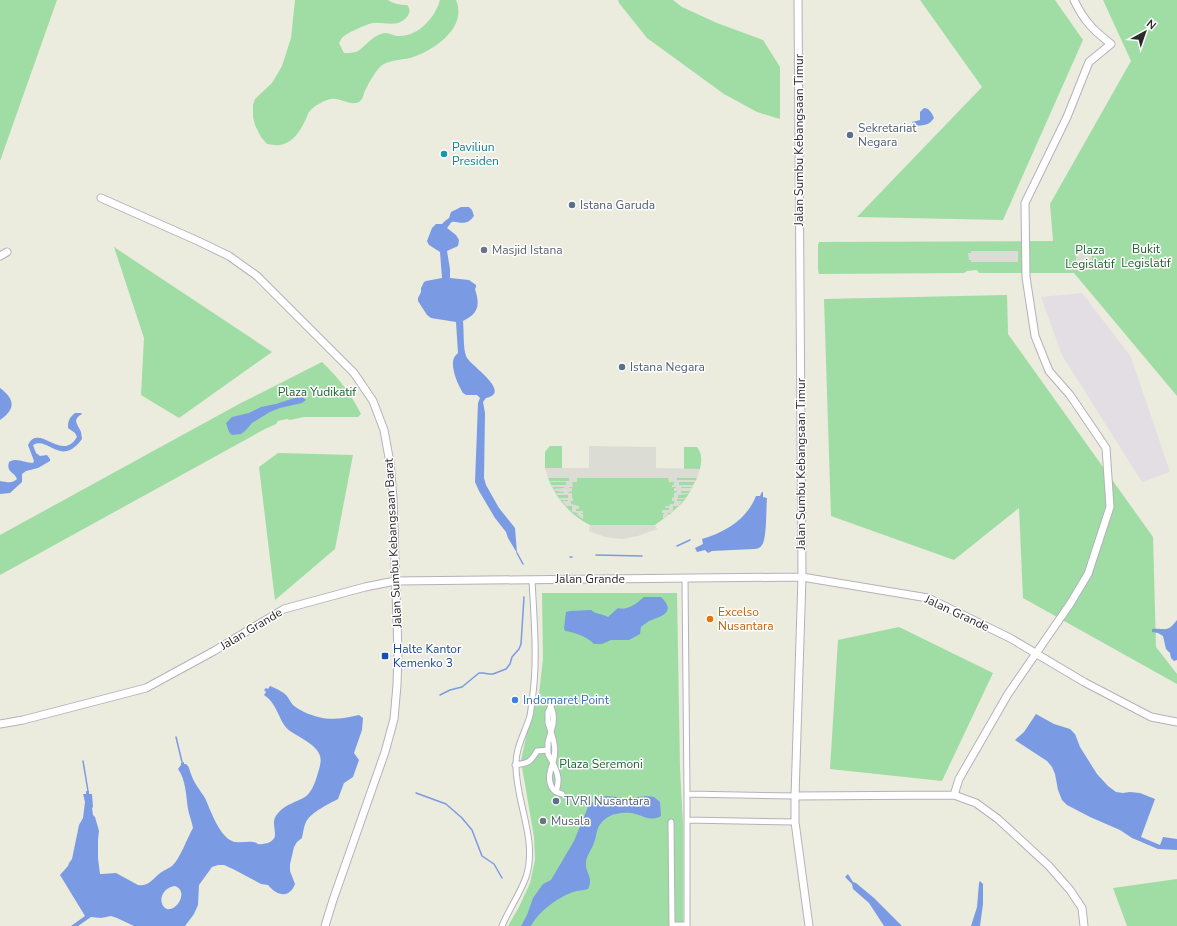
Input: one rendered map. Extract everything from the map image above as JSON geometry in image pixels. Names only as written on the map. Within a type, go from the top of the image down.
[{"type":"street","name":"Jalan Sumbu Kebangsaan Timur","points":[[798,0],[802,577],[794,796],[795,822],[809,926]]},
{"type":"street","points":[[954,795],[959,780],[1008,694],[1070,604],[1088,574],[1110,507],[1106,448],[1070,395],[1050,371],[1035,336],[1026,277],[1025,203],[1066,117],[1089,62],[1111,44],[1096,32],[1080,13],[1074,0]]},
{"type":"street","name":"Jalan Sumbu Kebangsaan Barat","points":[[101,198],[229,256],[257,276],[354,373],[373,401],[384,430],[390,463],[393,498],[398,652],[394,720],[385,752],[332,900],[326,926]]},
{"type":"street","points":[[0,256],[7,252]]},
{"type":"street","name":"Jalan Grande","points":[[0,724],[23,720],[146,688],[214,651],[284,609],[365,587],[395,581],[802,577],[928,598],[1010,638],[1084,682],[1151,717],[1177,722]]},
{"type":"street","points":[[671,822],[672,925],[687,925],[685,579]]},
{"type":"street","points":[[502,926],[526,876],[529,860],[529,842],[520,800],[516,765],[517,755],[529,718],[534,688],[535,646],[532,580]]},
{"type":"street","points":[[551,732],[555,742],[556,754],[553,763],[549,772],[550,783],[553,789],[559,793],[557,772],[553,763],[548,754],[548,742],[551,732],[554,724],[554,712],[552,706]]},
{"type":"street","points":[[516,765],[527,763],[532,760],[537,752],[548,750]]},
{"type":"street","points":[[687,794],[794,796],[954,795],[976,803],[998,819],[1049,866],[1070,890],[1082,908],[1084,926]]},
{"type":"street","points":[[687,820],[795,822]]},
{"type":"shaded area","points":[[971,251],[1018,251],[1018,262],[971,262],[971,260],[969,260],[968,253],[971,253]]},
{"type":"shaded area","points":[[1091,251],[1092,262],[1076,263],[1076,252]]},
{"type":"shaded area","points":[[1082,293],[1131,357],[1170,472],[1142,482],[1062,355],[1041,297]]},
{"type":"shaded area","points":[[589,446],[656,447],[656,468],[700,469],[697,478],[677,478],[677,480],[695,480],[695,482],[679,482],[679,485],[693,485],[692,487],[681,487],[692,488],[690,491],[681,491],[681,493],[689,493],[678,495],[678,498],[685,498],[677,499],[677,501],[683,501],[678,506],[673,506],[673,511],[668,513],[670,514],[663,519],[664,513],[662,513],[662,510],[669,510],[669,508],[666,508],[665,506],[674,504],[672,498],[674,497],[674,493],[677,492],[674,491],[674,488],[676,487],[672,487],[674,482],[669,482],[668,478],[577,478],[577,482],[572,482],[573,487],[569,487],[572,488],[572,491],[568,493],[572,493],[573,501],[571,501],[571,504],[579,506],[579,509],[576,509],[576,511],[583,511],[581,514],[583,514],[583,519],[576,514],[578,513],[572,512],[572,506],[566,506],[562,501],[568,500],[561,500],[559,498],[568,498],[568,495],[557,495],[556,493],[564,492],[555,491],[553,489],[564,487],[552,487],[551,485],[566,485],[566,482],[550,482],[569,481],[569,478],[548,478],[545,468],[589,468]]},
{"type":"shaded area","points":[[590,525],[655,525],[657,529],[638,536],[622,539],[605,537],[589,531]]},
{"type":"green space","points":[[0,0],[57,0],[0,161]]},
{"type":"green space","points":[[295,0],[388,0],[397,4],[407,5],[410,10],[408,16],[401,22],[392,24],[373,23],[344,36],[339,43],[344,53],[356,52],[373,38],[383,33],[396,36],[405,35],[419,30],[430,20],[438,7],[440,0],[456,0],[458,10],[457,20],[453,29],[446,37],[429,50],[419,55],[382,65],[370,81],[362,99],[359,102],[351,103],[336,99],[325,101],[308,113],[301,129],[289,142],[280,145],[267,144],[261,137],[255,125],[253,105],[255,99],[272,83],[282,66],[291,38]]},
{"type":"green space","points":[[618,0],[673,0],[682,7],[717,23],[763,40],[780,67],[780,119],[757,112],[724,94],[647,38]]},
{"type":"green space","points":[[920,0],[1055,0],[1083,40],[1003,220],[857,217],[982,87]]},
{"type":"green space","points":[[1103,0],[1177,0],[1177,396],[1074,273],[979,273],[977,270],[967,271],[964,273],[819,274],[818,270],[819,242],[1053,241],[1050,204],[1131,61]]},
{"type":"green space","points":[[114,247],[272,352],[179,418],[141,395],[144,338]]},
{"type":"green space","points":[[1007,295],[1008,334],[1153,537],[1156,647],[1177,674],[1177,684],[1023,598],[1019,508],[954,560],[831,516],[824,299]]},
{"type":"green space","name":"Plaza Yudikatif","points":[[322,362],[339,380],[348,393],[361,414],[358,417],[304,417],[278,421],[276,424],[0,575],[0,535],[239,404]]},
{"type":"green space","points":[[550,446],[562,446],[562,468],[545,468],[545,452]]},
{"type":"green space","points":[[684,447],[697,447],[701,457],[700,469],[684,469]]},
{"type":"green space","points":[[278,453],[353,455],[335,549],[275,600],[259,467]]},
{"type":"green space","points":[[548,478],[697,478],[682,503],[655,525],[590,525],[576,516],[564,505]]},
{"type":"green space","name":"Plaza Seremoni","points":[[542,593],[677,593],[680,768],[683,824],[683,926],[508,926],[530,883],[535,860],[534,837],[521,761],[529,723],[539,694],[543,659]]},
{"type":"green space","points":[[899,627],[993,673],[942,781],[830,769],[838,640]]},
{"type":"green space","points":[[1177,879],[1177,926],[1127,926],[1113,888]]},
{"type":"water","points":[[924,108],[930,111],[934,118],[927,124],[913,127],[912,122],[920,120],[920,112]]},
{"type":"water","points":[[461,207],[469,207],[474,216],[471,220],[465,223],[452,222],[447,228],[456,235],[459,240],[458,246],[447,251],[450,278],[469,280],[476,285],[477,308],[472,315],[463,321],[465,353],[469,360],[492,384],[495,390],[493,395],[486,398],[483,402],[485,413],[484,478],[486,485],[499,508],[515,528],[517,553],[506,532],[495,518],[475,482],[478,403],[480,398],[477,395],[466,395],[463,393],[455,376],[453,362],[458,353],[456,322],[431,318],[427,315],[418,301],[424,282],[442,278],[440,252],[429,245],[427,241],[432,228],[436,224],[442,224],[449,218],[451,212]]},
{"type":"water","points":[[0,388],[9,396],[12,404],[9,412],[0,420]]},
{"type":"water","points":[[297,397],[303,397],[306,400],[302,403],[270,412],[252,423],[241,434],[232,435],[229,432],[226,423],[232,417]]},
{"type":"water","points":[[75,413],[82,414],[77,418],[76,422],[81,432],[82,439],[68,451],[55,450],[39,443],[33,445],[36,453],[40,456],[47,455],[50,461],[38,468],[26,471],[22,474],[22,482],[10,493],[0,494],[0,481],[11,482],[17,479],[16,476],[9,470],[9,462],[18,460],[33,463],[34,461],[28,445],[33,439],[44,439],[58,445],[65,446],[71,444],[77,437],[75,433],[68,428],[68,423],[70,418]]},
{"type":"water","points":[[762,492],[763,497],[767,498],[765,537],[764,542],[760,547],[755,549],[712,551],[708,553],[705,550],[697,552],[695,548],[703,544],[702,539],[719,533],[735,524],[747,511],[756,496],[760,496]]},
{"type":"water","points":[[644,597],[661,597],[667,604],[667,611],[663,615],[649,621],[641,627],[640,634],[629,640],[611,640],[602,644],[594,644],[581,635],[565,631],[566,612],[591,610],[595,613],[608,617],[618,608],[622,609],[629,607]]},
{"type":"water","points":[[1177,620],[1177,660],[1174,661],[1166,649],[1163,636],[1152,632],[1152,629],[1169,628]]},
{"type":"water","points":[[270,686],[280,691],[286,695],[294,706],[311,715],[331,719],[359,715],[363,718],[362,730],[354,753],[359,760],[353,777],[344,783],[338,799],[308,818],[302,838],[294,847],[290,871],[295,884],[290,892],[283,894],[275,892],[268,885],[261,884],[224,865],[218,865],[212,867],[199,885],[198,905],[194,914],[185,926],[134,926],[111,916],[101,918],[91,917],[78,926],[71,926],[85,916],[60,875],[72,859],[79,825],[83,818],[85,802],[83,794],[86,794],[86,791],[89,791],[89,794],[92,794],[93,815],[99,831],[98,858],[100,874],[116,873],[138,885],[147,884],[175,863],[181,854],[193,828],[184,783],[178,769],[181,763],[184,762],[184,764],[188,766],[194,780],[205,798],[219,828],[227,838],[234,842],[254,842],[258,844],[273,840],[275,837],[275,818],[282,809],[305,797],[309,793],[316,779],[321,760],[319,753],[313,746],[292,732],[283,723],[276,708],[264,695],[266,692],[264,690],[266,688],[268,689]],"holes":[[[175,886],[179,889],[181,898],[176,906],[172,909],[164,907],[161,900],[165,891],[168,888]]]},
{"type":"water","points":[[1036,714],[1054,724],[1070,729],[1075,734],[1080,747],[1097,774],[1116,792],[1140,793],[1155,799],[1141,837],[1160,845],[1163,837],[1177,839],[1177,850],[1158,849],[1132,838],[1120,830],[1067,805],[1062,800],[1058,790],[1052,767],[1047,761],[1015,740],[1024,732]]},
{"type":"water","points":[[606,796],[627,798],[648,796],[654,797],[660,802],[661,816],[651,819],[633,813],[626,813],[613,815],[606,819],[598,828],[594,843],[586,860],[586,866],[590,878],[590,885],[588,889],[575,891],[561,898],[544,910],[534,920],[531,926],[521,926],[533,898],[543,884],[551,880],[574,841],[588,807],[594,801]]},
{"type":"water","points":[[848,874],[853,882],[874,898],[902,926],[884,926],[869,903],[853,889],[852,884],[845,877]]},
{"type":"water","points":[[980,881],[983,884],[983,904],[980,926],[971,926],[977,907]]},
{"type":"waterway","points":[[677,546],[690,540]]},
{"type":"waterway","points":[[517,553],[523,564]]},
{"type":"waterway","points":[[596,555],[642,556]]},
{"type":"waterway","points":[[440,695],[450,690],[462,687],[479,673],[493,674],[506,669],[521,644],[524,597]]},
{"type":"waterway","points":[[176,737],[182,762]]},
{"type":"waterway","points":[[83,761],[88,791]]},
{"type":"waterway","points":[[416,793],[446,804],[462,818],[472,830],[482,856],[494,864],[502,878]]},
{"type":"place","name":"Sekretariat Negara","points":[[850,135]]},
{"type":"place","name":"Paviliun Presiden","points":[[444,154]]},
{"type":"place","name":"Istana Garuda","points":[[572,205]]},
{"type":"place","name":"Masjid Istana","points":[[484,250]]},
{"type":"place","name":"Istana Negara","points":[[622,367]]},
{"type":"place","name":"Excelso Nusantara","points":[[710,619]]},
{"type":"place","name":"Halte Kantor Kemenko 3","points":[[385,656]]},
{"type":"place","name":"Indomaret Point","points":[[515,700]]},
{"type":"place","name":"TVRI Nusantara","points":[[556,801]]},
{"type":"place","name":"Musala","points":[[543,821]]},
{"type":"park label","name":"Bukit Legislatif","points":[[1146,256]]},
{"type":"park label","name":"Plaza Legislatif","points":[[1090,257]]}]
